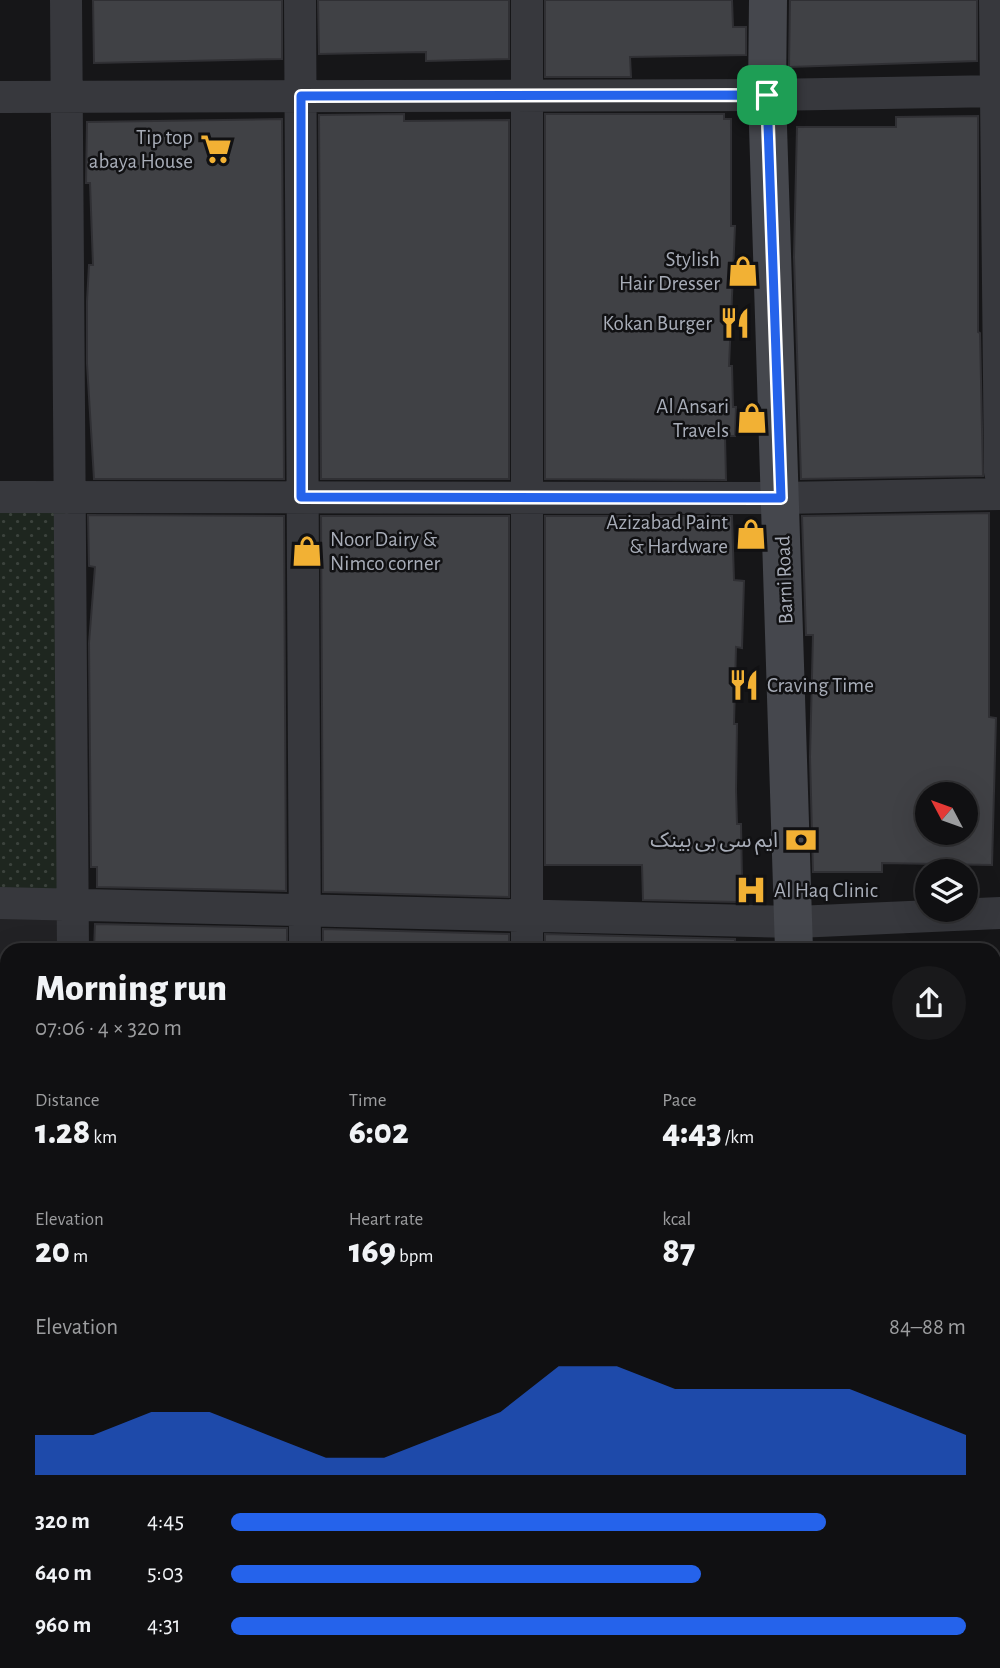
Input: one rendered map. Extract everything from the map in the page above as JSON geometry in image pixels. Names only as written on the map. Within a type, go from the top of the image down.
[{"type":"street","points":[[66,0],[73,943]]},
{"type":"street","points":[[300,0],[305,943]]},
{"type":"street","points":[[527,0],[527,943]]},
{"type":"street","name":"Barni Road","points":[[768,0],[767,95],[795,936]]},
{"type":"street","points":[[995,0],[1000,472]]},
{"type":"street","points":[[0,97],[767,95],[997,91]]},
{"type":"street","points":[[0,497],[781,498],[1000,494]]},
{"type":"street","points":[[0,903],[527,915],[795,936],[1000,913]]},
{"type":"shaded area","points":[[0,497],[69,497],[72,903],[0,903]]},
{"type":"shaded area","points":[[0,903],[72,903],[73,943],[0,943]]},
{"type":"building","points":[[93,0],[282,0],[282,59],[94,63]]},
{"type":"building","points":[[318,0],[509,0],[509,59],[426,61],[426,52],[319,54]]},
{"type":"building","points":[[545,0],[732,0],[733,27],[746,27],[746,55],[630,57],[631,77],[545,77]]},
{"type":"building","points":[[790,0],[977,0],[977,61],[789,67]]},
{"type":"building","points":[[404,114],[404,121],[509,120],[509,479],[321,479],[319,115]]},
{"type":"building","points":[[545,114],[724,114],[724,119],[731,119],[731,226],[735,226],[729,366],[732,366],[733,407],[736,407],[735,436],[725,436],[726,480],[545,479]]},
{"type":"building","points":[[978,116],[978,332],[983,476],[801,479],[794,257],[797,127],[896,127],[896,117]]},
{"type":"building","points":[[282,119],[284,479],[94,479],[87,364],[89,265],[93,265],[90,183],[86,183],[87,122]]},
{"type":"building","points":[[989,513],[989,717],[996,718],[992,865],[978,865],[978,859],[915,859],[915,864],[882,863],[882,872],[813,872],[810,757],[813,635],[806,635],[802,516]]},
{"type":"building","points":[[88,515],[284,516],[286,891],[97,887],[97,867],[91,867],[89,643],[95,567],[89,566]]},
{"type":"building","points":[[321,516],[509,516],[509,897],[323,892]]},
{"type":"building","points":[[545,516],[732,516],[734,580],[744,581],[742,648],[736,647],[734,724],[737,724],[737,824],[741,824],[742,881],[738,881],[737,902],[643,900],[642,865],[545,865]]},
{"type":"building","points":[[95,924],[287,928],[287,943],[94,943]]},
{"type":"building","points":[[323,929],[509,934],[509,943],[323,943]]},
{"type":"building","points":[[545,934],[735,939],[735,943],[545,943]]},
{"type":"place","name":"Tip top abaya House","points":[[216,149]]},
{"type":"place","name":"Stylish Hair Dresser","points":[[743,271]]},
{"type":"place","name":"Kokan Burger","points":[[735,323]]},
{"type":"place","name":"Al Ansari Travels","points":[[752,418]]},
{"type":"place","name":"Azizabad Paint & Hardware","points":[[751,534]]},
{"type":"place","name":"Noor Dairy & Nimco corner","points":[[307,551]]},
{"type":"place","name":"Craving Time","points":[[744,685]]},
{"type":"place","name":"ایم سی بی بینک","points":[[801,840]]},
{"type":"place","name":"Al Haq Clinic","points":[[751,890]]},
{"type":"route","points":[[767,95],[781,498],[301,497],[301,96],[767,95]]}]
